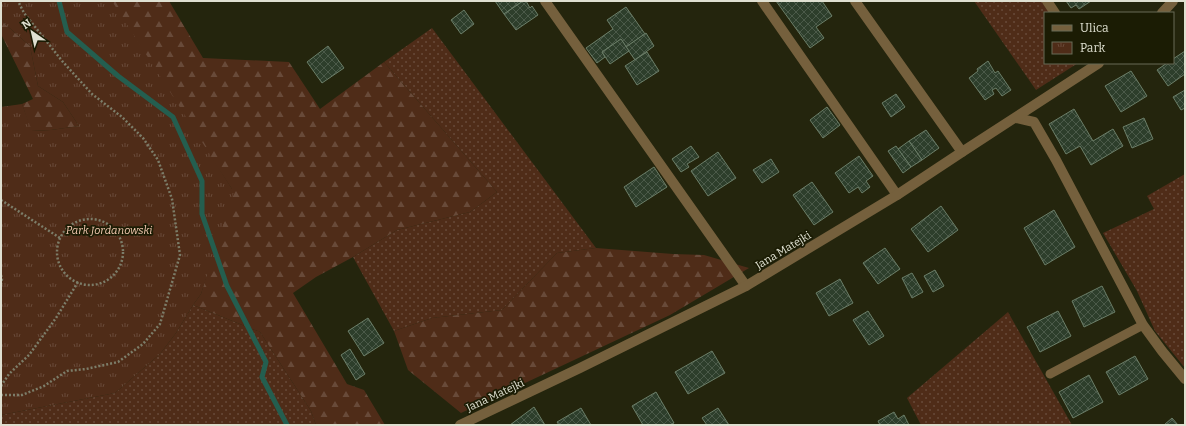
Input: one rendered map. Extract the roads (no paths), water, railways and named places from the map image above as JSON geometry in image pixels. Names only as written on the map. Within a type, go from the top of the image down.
[{"type":"street","points":[[546,1],[746,286]]},
{"type":"street","points":[[762,1],[897,195]]},
{"type":"street","points":[[856,1],[962,152]]},
{"type":"street","points":[[1047,1],[1054,12]]},
{"type":"street","points":[[1163,12],[1173,1]]},
{"type":"street","name":"Jana Matejki","points":[[460,425],[746,286],[897,195],[1016,118],[1095,64]]},
{"type":"street","points":[[1016,118],[1034,122],[1056,160],[1143,325],[1185,379]]},
{"type":"lane","points":[[1050,374],[1143,325]]},
{"type":"waterway","points":[[59,1],[67,32],[118,76],[173,117],[202,181],[202,214],[227,286],[266,362],[262,377],[287,425]]},
{"type":"park label","name":"Park Jordanowski","points":[[109,230]]}]
